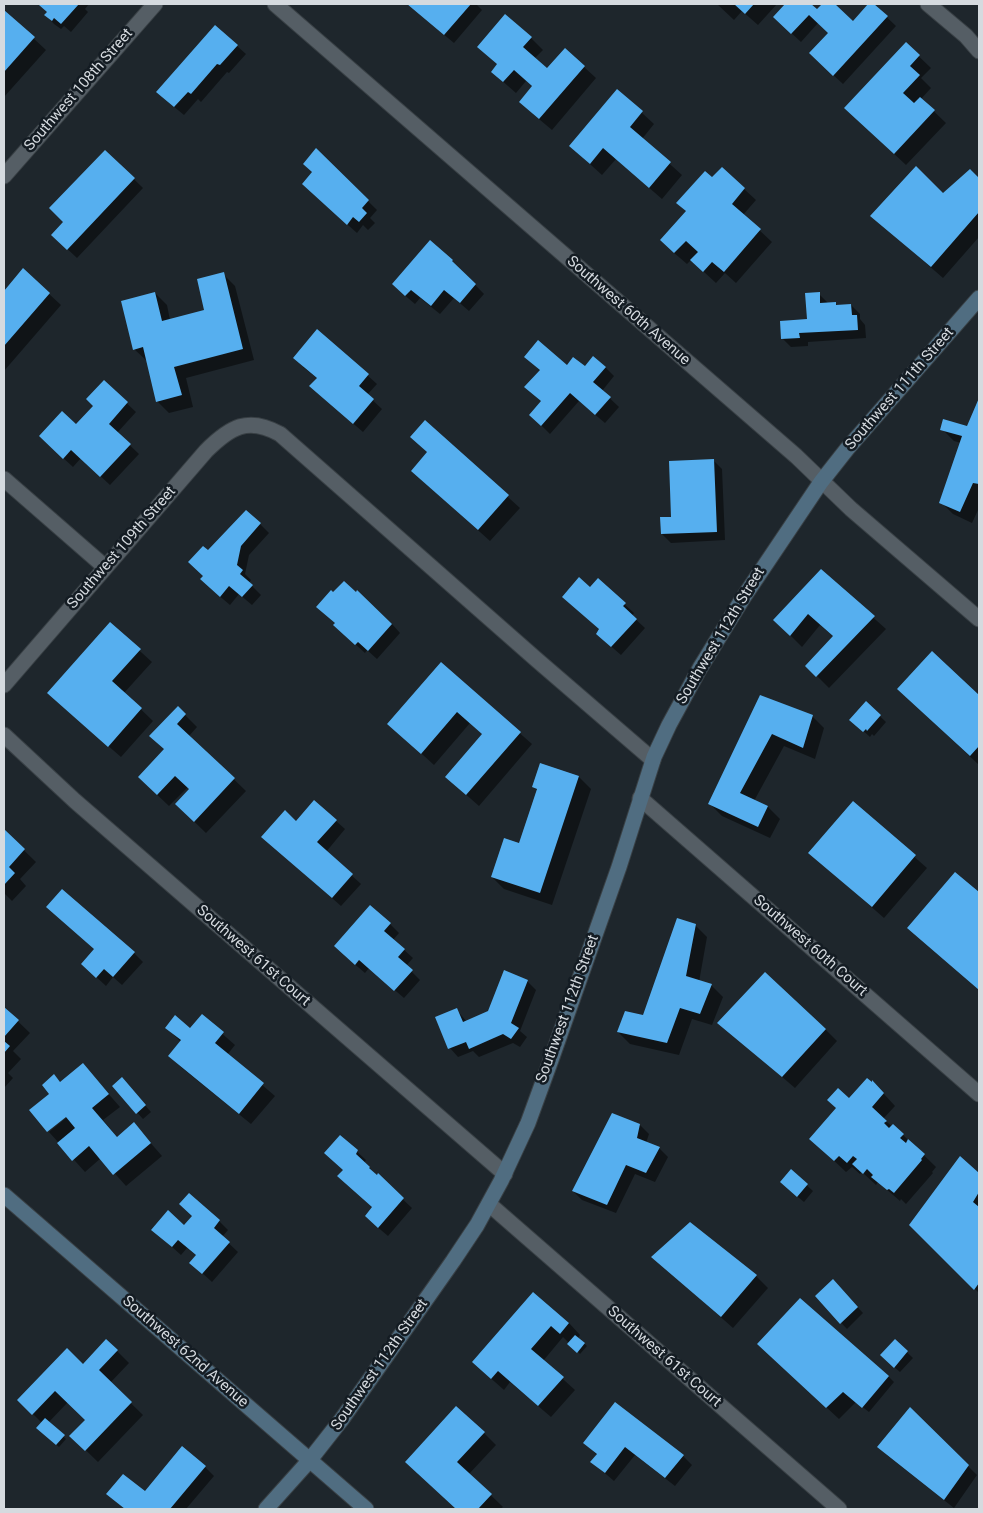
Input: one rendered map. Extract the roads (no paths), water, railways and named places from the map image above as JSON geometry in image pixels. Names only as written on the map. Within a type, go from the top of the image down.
[{"type":"main road","name":"Southwest 111th Street","points":[[821,482],[847,449],[979,298]]},
{"type":"main road","name":"Southwest 112th Street","points":[[266,1509],[309,1461],[342,1419],[453,1261],[489,1204],[528,1123],[619,867],[653,760],[669,725],[720,633],[821,482]]},
{"type":"main road","name":"Southwest 62nd Avenue","points":[[4,1195],[366,1509]]},
{"type":"street","name":"Southwest 108th Street","points":[[4,176],[155,4]]},
{"type":"street","name":"Southwest 60th Avenue","points":[[276,4],[796,456],[851,509],[979,619]]},
{"type":"street","points":[[928,4],[966,36],[979,52]]},
{"type":"street","name":"Southwest 109th Street","points":[[4,685],[212,444],[230,430],[250,424],[261,425],[280,434],[653,760]]},
{"type":"street","points":[[4,479],[105,567]]},
{"type":"street","name":"Southwest 61st Court","points":[[4,735],[83,808],[505,1174]]},
{"type":"street","name":"Southwest 60th Court","points":[[640,798],[979,1094]]},
{"type":"street","name":"Southwest 61st Court","points":[[489,1204],[839,1509]]}]
